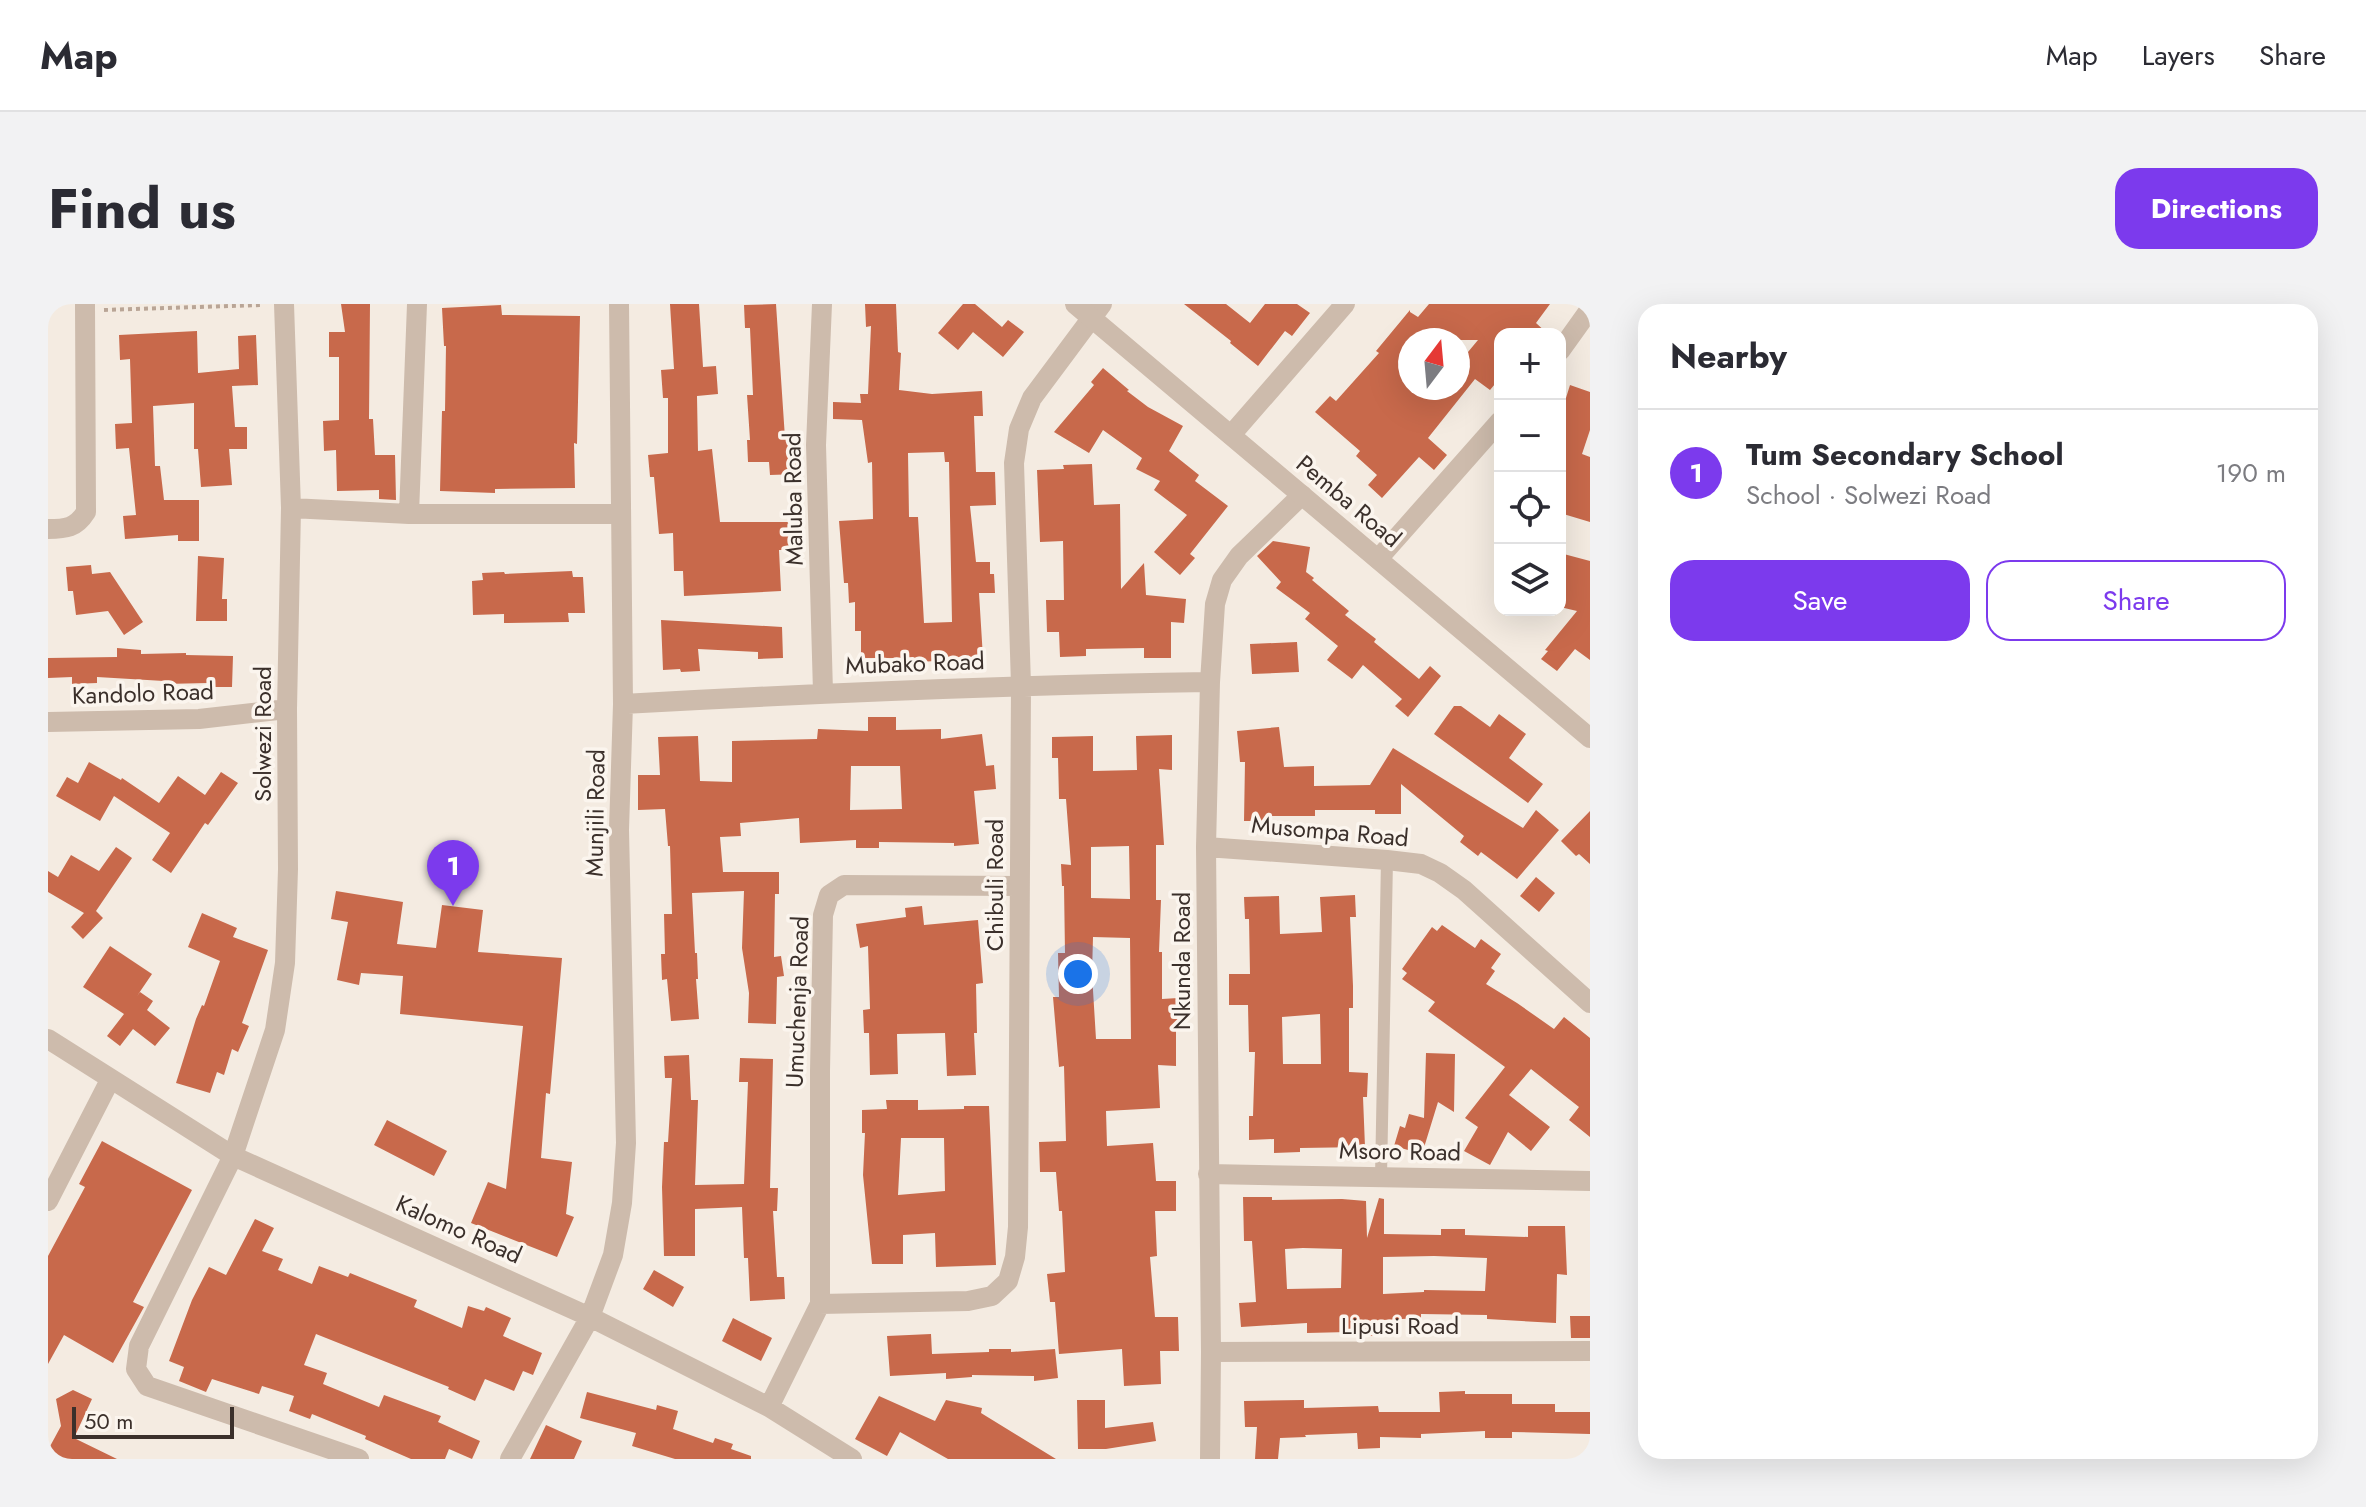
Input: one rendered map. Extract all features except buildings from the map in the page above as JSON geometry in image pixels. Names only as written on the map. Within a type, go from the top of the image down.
[{"type":"street","name":"Solwezi Road","points":[[284,304],[291,508],[285,963],[275,1030],[233,1156],[139,1346],[136,1369],[147,1386],[359,1459]]},
{"type":"street","points":[[409,514],[417,304]]},
{"type":"street","name":"Munjili Road","points":[[510,1459],[590,1317],[613,1255],[622,1203],[626,1143],[619,830],[623,704],[619,304]]},
{"type":"street","name":"Maluba Road","points":[[822,304],[816,445],[823,692]]},
{"type":"street","points":[[1231,435],[1345,304]]},
{"type":"street","points":[[48,529],[67,529],[80,522],[86,512],[85,307]]},
{"type":"street","name":"Pemba Road","points":[[1089,308],[1231,435],[1590,738]]},
{"type":"street","name":"Chibuli Road","points":[[820,1304],[968,1301],[992,1296],[1008,1281],[1015,1257],[1018,1227],[1021,685],[1014,463],[1019,429],[1032,398],[1089,308]]},
{"type":"street","points":[[1566,343],[1590,309]]},
{"type":"street","points":[[1378,559],[1494,428]]},
{"type":"street","name":"Nkunda Road","points":[[1210,1459],[1206,847],[1215,604],[1222,580],[1239,556],[1302,495]]},
{"type":"street","points":[[291,508],[409,514],[621,514]]},
{"type":"street","name":"Mubako Road","points":[[623,704],[823,692],[1210,682]]},
{"type":"street","name":"Kandolo Road","points":[[48,722],[199,719],[287,709]]},
{"type":"street","name":"Musompa Road","points":[[1206,847],[1421,864],[1464,890],[1590,1003]]},
{"type":"street","name":"Umuchenja Road","points":[[820,1304],[822,931],[829,895],[844,885],[1019,886]]},
{"type":"street","name":"Kalomo Road","points":[[48,1039],[233,1156],[590,1317],[769,1407],[852,1459]]},
{"type":"street","points":[[48,1201],[110,1080]]},
{"type":"street","name":"Msoro Road","points":[[1208,1174],[1590,1181]]},
{"type":"street","points":[[769,1407],[820,1304]]},
{"type":"street","name":"Lipusi Road","points":[[1211,1352],[1590,1351]]},
{"type":"lane","points":[[1381,1177],[1387,860]]},
{"type":"path","points":[[85,307],[284,304]]},
{"type":"place","name":"Tum Secondary School","points":[[453,906]]}]
